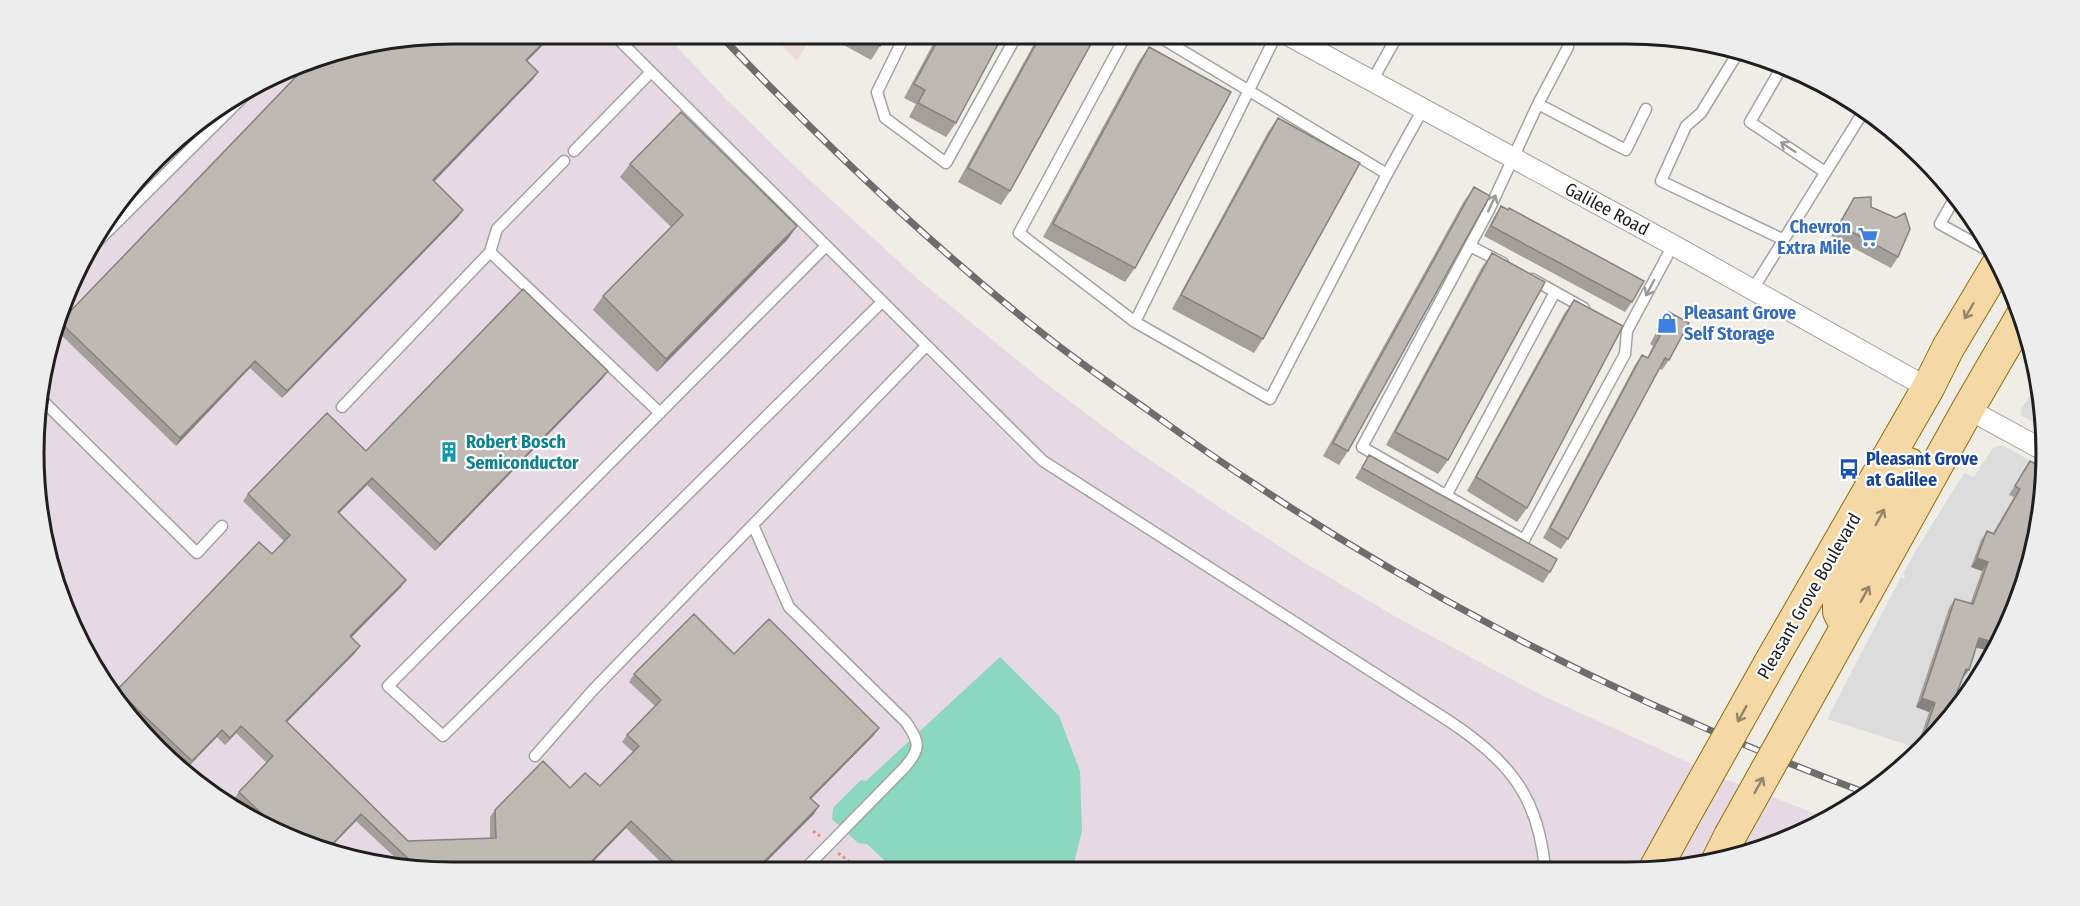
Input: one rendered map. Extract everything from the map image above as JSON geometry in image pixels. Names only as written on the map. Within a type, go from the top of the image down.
[{"type":"main road","name":"Pleasant Grove Boulevard","points":[[1659,861],[1928,388],[1948,348],[1994,271]]},
{"type":"main road","points":[[1724,848],[2016,326]]},
{"type":"main road","points":[[1847,626],[1839,612],[1839,593],[1934,417],[1933,402],[1928,388]]},
{"type":"street","name":"Galilee Road","points":[[1304,44],[1753,289],[1928,388]]},
{"type":"street","points":[[1968,409],[2036,446]]},
{"type":"lane","points":[[623,44],[1043,460],[1449,721],[1489,750],[1515,779],[1530,805],[1539,832],[1544,862]]},
{"type":"lane","points":[[901,44],[877,92],[885,118],[946,163],[1012,44]]},
{"type":"lane","points":[[1121,44],[1019,233],[1135,322],[1270,399],[1423,109]]},
{"type":"lane","points":[[1172,44],[1388,174]]},
{"type":"lane","points":[[1135,322],[1272,44]]},
{"type":"lane","points":[[1372,81],[1392,44]]},
{"type":"lane","points":[[1568,48],[1538,104],[1490,210],[1362,447],[1524,540],[1625,354],[1622,328],[1673,245]]},
{"type":"lane","points":[[1735,58],[1701,113],[1686,126],[1661,181],[1782,239]]},
{"type":"lane","points":[[574,151],[651,72]]},
{"type":"lane","points":[[1777,72],[1750,122],[1825,172]]},
{"type":"lane","points":[[1538,104],[1626,150],[1646,109]]},
{"type":"lane","points":[[111,228],[230,110]]},
{"type":"lane","points":[[1753,289],[1860,116]]},
{"type":"lane","points":[[342,407],[490,252],[497,230],[564,161]]},
{"type":"lane","points":[[1952,204],[1940,224],[1981,247]]},
{"type":"lane","points":[[826,246],[388,686],[443,736],[882,302]]},
{"type":"lane","points":[[1470,246],[1596,314]]},
{"type":"lane","points":[[490,252],[660,413]]},
{"type":"lane","points":[[1446,496],[1555,292]]},
{"type":"lane","points":[[536,756],[593,690],[926,346]]},
{"type":"lane","points":[[46,404],[197,553],[222,526]]},
{"type":"lane","points":[[753,525],[789,607],[906,722],[915,735],[918,745],[916,754],[905,767],[812,862]]},
{"type":"shaded area","name":"Robert Bosch Semiconductor","points":[[426,44],[674,44],[727,100],[803,174],[920,281],[1044,382],[1128,445],[1305,563],[1396,617],[1541,695],[1725,779],[1818,815],[1784,831],[1733,849],[1654,862],[426,862],[347,849],[321,841],[272,820],[248,808],[204,778],[163,743],[145,723],[98,658],[65,585],[51,533],[47,506],[44,480],[44,426],[57,347],[75,296],[98,248],[145,183],[163,163],[204,128],[248,98],[272,86],[321,65],[347,57]]},
{"type":"shaded area","points":[[781,44],[807,44],[797,61]]},
{"type":"shaded area","points":[[2032,393],[2036,423],[2022,416],[2021,409]]},
{"type":"shaded area","points":[[2002,445],[2036,464],[2036,480],[2023,559],[2005,610],[1982,658],[1952,702],[1913,746],[1827,719],[1901,577],[1904,579],[1903,574],[1915,552],[1964,473],[1974,477],[1993,448]]},
{"type":"green space","points":[[1000,657],[1059,716],[1080,771],[1082,831],[1074,862],[886,862],[867,844],[858,843],[832,819],[833,808],[861,780],[866,781]]},
{"type":"building","points":[[426,44],[542,44],[526,60],[538,72],[433,180],[463,210],[287,391],[255,361],[180,438],[64,325],[68,314],[299,74],[347,57],[400,47]]},
{"type":"building","points":[[936,44],[998,44],[956,123],[918,103],[925,90],[914,84]]},
{"type":"building","points":[[1036,44],[1091,44],[1010,191],[968,168]]},
{"type":"building","points":[[1149,47],[1231,92],[1135,268],[1053,224]]},
{"type":"building","points":[[681,112],[797,226],[666,359],[603,296],[683,215],[630,164]]},
{"type":"building","points":[[1278,118],[1360,163],[1263,339],[1181,295]]},
{"type":"building","points":[[1474,187],[1490,196],[1348,451],[1333,443]]},
{"type":"building","name":"Chevron Extra Mile","points":[[1871,197],[1871,207],[1896,218],[1905,213],[1910,229],[1898,257],[1839,225],[1854,198]]},
{"type":"building","points":[[1501,206],[1508,210],[1509,208],[1644,281],[1632,302],[1491,226]]},
{"type":"building","points":[[1492,253],[1545,282],[1448,460],[1395,432]]},
{"type":"building","points":[[523,289],[608,371],[440,544],[372,478],[338,512],[406,580],[350,636],[360,646],[286,721],[408,841],[496,838],[495,810],[543,761],[570,788],[585,773],[600,786],[639,746],[627,735],[661,700],[634,674],[694,614],[734,654],[769,619],[879,728],[810,798],[819,806],[764,862],[674,862],[631,821],[591,862],[426,862],[410,860],[361,814],[332,844],[264,816],[239,792],[273,756],[241,726],[230,738],[222,730],[192,761],[124,697],[118,689],[259,542],[272,554],[290,535],[248,494],[327,413],[366,451]]},
{"type":"building","points":[[1574,300],[1623,326],[1527,508],[1476,477]]},
{"type":"building","points":[[1669,312],[1689,323],[1669,360],[1665,358],[1568,539],[1550,528],[1642,355],[1648,358]]},
{"type":"building","points":[[1369,455],[1557,559],[1550,572],[1362,468]]},
{"type":"building","points":[[2030,461],[2036,464],[2029,533],[2015,585],[1990,641],[1979,638],[1969,670],[1966,669],[1957,695],[1924,735],[1935,703],[1922,698],[1955,599],[1973,604],[1988,562],[1977,558],[1987,531],[1994,534],[2020,489],[2015,486]]},
{"type":"railway","points":[[729,44],[877,191],[1003,302],[1110,384],[1234,470],[1320,526],[1496,627],[1678,716],[1859,790]]},
{"type":"place","name":"Chevron Extra Mile","points":[[1868,237]]},
{"type":"place","name":"Pleasant Grove Self Storage","points":[[1667,323]]},
{"type":"place","name":"Robert Bosch Semiconductor","points":[[449,452]]},
{"type":"place","name":"Pleasant Grove at Galilee","points":[[1849,469]]}]
